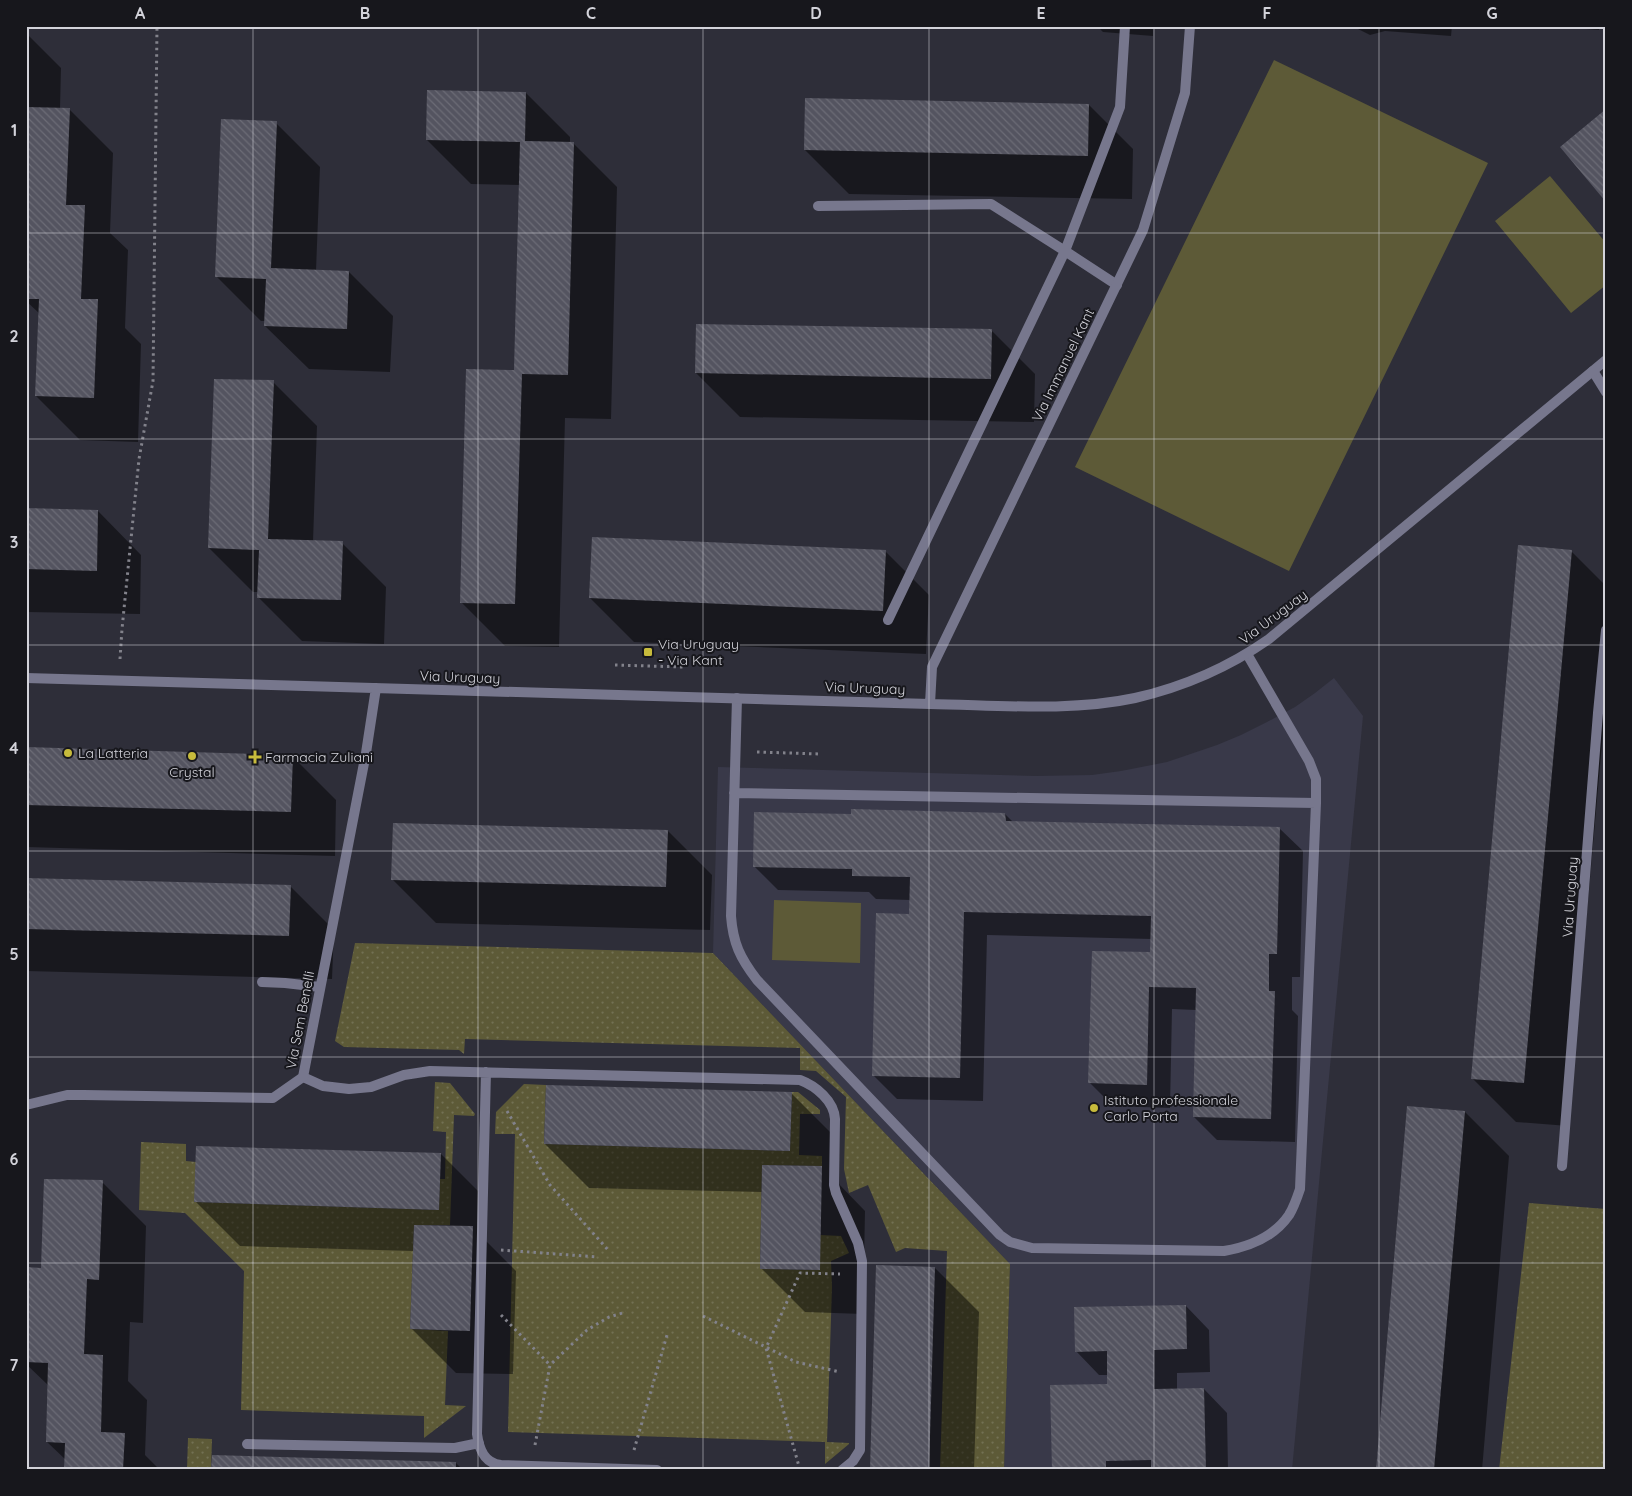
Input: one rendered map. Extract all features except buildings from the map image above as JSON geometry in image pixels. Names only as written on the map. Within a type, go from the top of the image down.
[{"type":"street","points":[[888,620],[1065,251],[1120,107],[1125,26]]},
{"type":"street","name":"Via Immanuel Kant","points":[[930,704],[932,667],[1144,230],[1185,93],[1190,26]]},
{"type":"street","points":[[818,206],[991,204],[1117,285]]},
{"type":"street","name":"Via Uruguay","points":[[26,678],[930,704],[1044,706],[1135,698],[1177,685],[1218,669],[1247,654],[1286,627],[1606,360]]},
{"type":"street","points":[[1593,371],[1606,392]]},
{"type":"street","name":"Via Uruguay","points":[[1562,1166],[1602,714],[1606,630]]},
{"type":"street","points":[[737,698],[731,916],[735,944],[757,980],[1000,1235],[1010,1242],[1032,1248],[1224,1251],[1254,1243],[1268,1235],[1289,1215],[1300,1189],[1302,1173],[1316,779],[1309,761],[1247,654]]},
{"type":"street","name":"Via Sem Benelli","points":[[26,1105],[67,1095],[84,1094],[273,1098],[303,1077],[366,753],[376,688]]},
{"type":"street","points":[[734,793],[1316,803]]},
{"type":"street","points":[[262,982],[320,987]]},
{"type":"street","points":[[303,1077],[323,1086],[349,1089],[371,1087],[404,1075],[430,1071],[800,1080],[811,1085],[831,1104],[835,1114],[834,1185],[858,1243],[862,1261],[860,1450],[853,1461],[842,1470]]},
{"type":"street","points":[[486,1072],[477,1434],[484,1456],[492,1463],[501,1465],[657,1470]]},
{"type":"street","points":[[247,1444],[455,1448],[479,1443]]},
{"type":"path","points":[[119,680],[138,459],[153,381],[157,26]]},
{"type":"path","points":[[615,664],[684,667]]},
{"type":"path","points":[[754,752],[820,754]]},
{"type":"path","points":[[504,1106],[550,1185],[609,1251]]},
{"type":"path","points":[[481,1249],[598,1257]]},
{"type":"path","points":[[800,1470],[766,1348],[800,1273],[862,1274]]},
{"type":"path","points":[[480,1294],[550,1365]]},
{"type":"path","points":[[531,1466],[550,1365],[587,1330],[609,1317],[626,1312]]},
{"type":"path","points":[[703,1316],[796,1362],[861,1376]]},
{"type":"path","points":[[628,1469],[667,1335]]},
{"type":"shaded area","points":[[1274,60],[1488,163],[1289,571],[1075,467]]},
{"type":"shaded area","points":[[1550,176],[1606,243],[1606,285],[1571,313],[1495,221]]},
{"type":"shaded area","name":"Istituto professionale Carlo Porta","points":[[1334,678],[1363,716],[1292,1470],[1004,1470],[1010,1264],[713,953],[718,767],[1035,776],[1092,775],[1121,771],[1167,762],[1241,735],[1295,707]]},
{"type":"shaded area","points":[[774,900],[861,903],[860,963],[772,960]]},
{"type":"shaded area","points":[[355,943],[713,953],[1010,1264],[1004,1470],[940,1470],[947,1251],[905,1248],[896,1252],[868,1185],[849,1193],[844,1169],[846,1097],[816,1071],[800,1070],[800,1048],[465,1039],[464,1054],[459,1050],[344,1047],[335,1041]]},
{"type":"shaded area","points":[[435,1082],[450,1083],[475,1114],[474,1116],[454,1115],[450,1225],[414,1225],[410,1329],[448,1331],[445,1405],[466,1406],[424,1438],[424,1416],[241,1410],[244,1271],[185,1213],[139,1210],[141,1142],[186,1144],[186,1161],[196,1162],[195,1202],[439,1210],[440,1179],[445,1179],[446,1132],[433,1131]]},
{"type":"shaded area","points":[[524,1084],[546,1085],[544,1144],[790,1151],[792,1092],[798,1092],[820,1110],[820,1114],[800,1114],[799,1155],[822,1156],[822,1166],[762,1165],[760,1269],[819,1270],[820,1235],[841,1236],[849,1253],[831,1261],[832,1287],[827,1442],[849,1444],[825,1464],[825,1442],[508,1432],[515,1134],[495,1134],[496,1112]]},
{"type":"shaded area","points":[[1529,1203],[1606,1209],[1606,1470],[1499,1470]]},
{"type":"shaded area","points":[[188,1438],[212,1439],[211,1470],[187,1470]]},
{"type":"place","name":"Via Uruguay - Via Kant","points":[[648,652]]},
{"type":"place","name":"La Latteria","points":[[68,753]]},
{"type":"place","name":"Crystal","points":[[192,756]]},
{"type":"place","name":"Farmacia Zuliani","points":[[255,757]]},
{"type":"place","name":"Istituto professionale Carlo Porta","points":[[1094,1108]]}]
